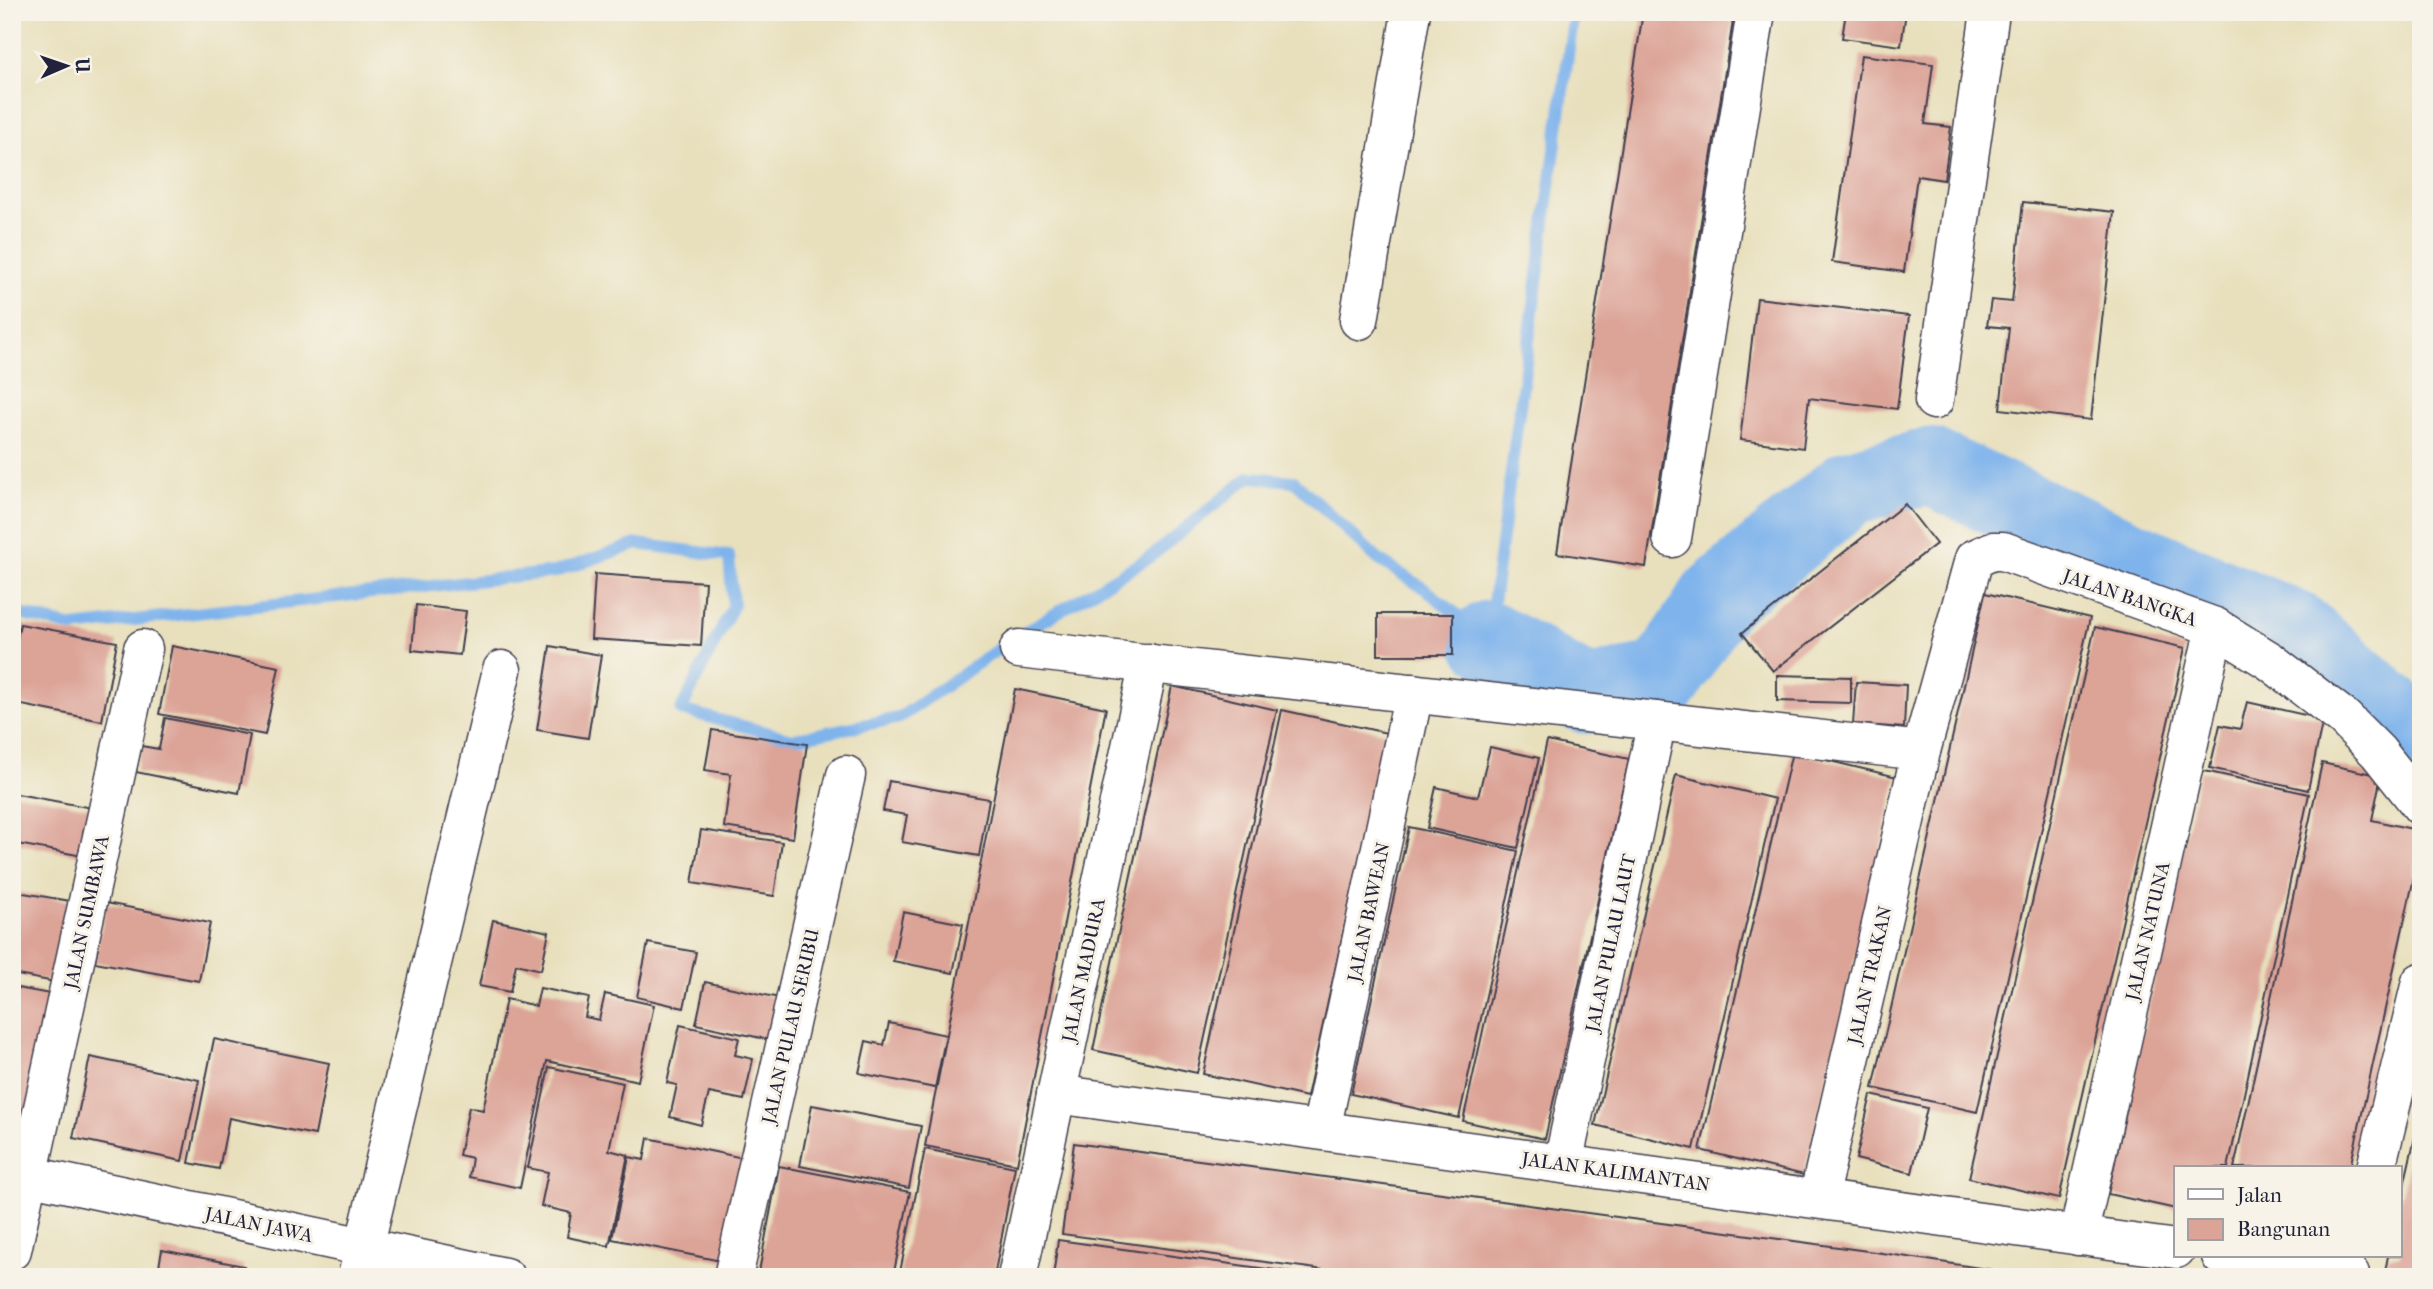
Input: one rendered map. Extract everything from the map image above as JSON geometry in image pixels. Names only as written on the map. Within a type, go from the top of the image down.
[{"type":"street","points":[[1359,320],[1411,12]]},
{"type":"street","points":[[1672,538],[1756,12]]},
{"type":"street","points":[[1934,400],[1990,12]]},
{"type":"street","name":"JALAN BANGKA","points":[[1921,751],[1970,566],[1981,554],[2003,551],[2215,627],[2280,668],[2344,718],[2378,752],[2421,806]]},
{"type":"street","name":"JALAN NATUNA","points":[[2078,1236],[2215,627]]},
{"type":"street","name":"JALAN SUMBAWA","points":[[12,1250],[21,1173],[143,649]]},
{"type":"street","points":[[1018,649],[1921,751]]},
{"type":"street","name":"JALAN MADURA","points":[[1017,1277],[1149,663]]},
{"type":"street","points":[[360,1262],[502,670]]},
{"type":"street","name":"JALAN BAWEAN","points":[[1321,1130],[1414,693]]},
{"type":"street","name":"JALAN PULAU LAUT","points":[[1563,1164],[1657,721]]},
{"type":"street","name":"JALAN TRAKAN","points":[[1818,1199],[1921,751]]},
{"type":"street","name":"JALAN PULAU SERIBU","points":[[733,1277],[846,775]]},
{"type":"street","points":[[2376,1166],[2421,982]]},
{"type":"street","name":"JALAN KALIMANTAN","points":[[1056,1094],[2174,1250]]},
{"type":"street","name":"JALAN JAWA","points":[[21,1173],[360,1262],[505,1277]]},
{"type":"street","points":[[2241,1258],[2351,1269]]},
{"type":"building","points":[[1643,12],[1678,12],[1733,21],[1646,567],[1557,553]]},
{"type":"building","points":[[1846,12],[1906,12],[1901,46],[1842,38]]},
{"type":"building","points":[[1861,55],[1933,64],[1925,124],[1951,127],[1944,180],[1917,176],[1904,272],[1832,262]]},
{"type":"building","points":[[2023,202],[2114,212],[2091,420],[2000,409],[2009,328],[1987,326],[1991,300],[2012,302]]},
{"type":"building","points":[[1757,298],[1909,316],[1897,409],[1809,398],[1803,448],[1740,440]]},
{"type":"building","points":[[1905,504],[1936,544],[1773,671],[1742,633]]},
{"type":"building","points":[[595,574],[705,582],[701,646],[591,639]]},
{"type":"building","points":[[1985,593],[2090,618],[1977,1112],[1873,1088]]},
{"type":"building","points":[[416,605],[466,611],[460,655],[412,650]]},
{"type":"building","points":[[1378,614],[1453,614],[1453,655],[1378,655]]},
{"type":"building","points":[[20,624],[117,642],[102,721],[12,703],[12,664]]},
{"type":"building","points":[[2095,627],[2185,648],[2059,1199],[1969,1178]]},
{"type":"building","points":[[172,646],[279,667],[265,735],[159,714]]},
{"type":"building","points":[[550,646],[601,655],[588,738],[537,730]]},
{"type":"building","points":[[1777,675],[1851,677],[1851,703],[1777,701]]},
{"type":"building","points":[[1856,682],[1906,685],[1904,728],[1853,724]]},
{"type":"building","points":[[1172,686],[1277,710],[1197,1073],[1093,1050]]},
{"type":"building","points":[[1015,689],[1106,708],[1017,1164],[925,1146]]},
{"type":"building","points":[[2247,702],[2323,719],[2308,790],[2210,768],[2220,725],[2240,729]]},
{"type":"building","points":[[1282,710],[1387,733],[1307,1097],[1203,1074]]},
{"type":"building","points":[[165,718],[250,735],[239,793],[136,772],[141,746],[159,749]]},
{"type":"building","points":[[712,730],[807,744],[793,838],[724,827],[731,774],[705,770]]},
{"type":"building","points":[[1547,741],[1629,759],[1545,1139],[1463,1121]]},
{"type":"building","points":[[1490,747],[1539,758],[1518,848],[1427,828],[1436,787],[1478,797]]},
{"type":"building","points":[[1792,752],[1897,777],[1804,1175],[1700,1150]]},
{"type":"building","points":[[2322,763],[2381,776],[2372,820],[2421,831],[2413,882],[2350,1166],[2234,1166]]},
{"type":"building","points":[[2200,770],[2309,794],[2228,1166],[2174,1166],[2174,1209],[2108,1194]]},
{"type":"building","points":[[1676,775],[1775,799],[1694,1149],[1595,1125]]},
{"type":"building","points":[[889,781],[989,799],[979,856],[902,842],[907,815],[883,811]]},
{"type":"building","points":[[12,793],[92,808],[83,856],[12,843]]},
{"type":"building","points":[[1409,827],[1518,851],[1459,1118],[1351,1094]]},
{"type":"building","points":[[701,830],[782,842],[774,896],[692,883]]},
{"type":"building","points":[[12,891],[70,901],[55,982],[12,974]]},
{"type":"building","points":[[106,903],[210,923],[199,981],[95,962]]},
{"type":"building","points":[[903,912],[963,924],[953,973],[893,961]]},
{"type":"building","points":[[493,920],[549,932],[541,970],[516,964],[510,992],[479,986]]},
{"type":"building","points":[[648,943],[696,952],[684,1008],[637,997]]},
{"type":"building","points":[[705,982],[784,999],[775,1041],[696,1024]]},
{"type":"building","points":[[12,987],[50,994],[25,1135],[12,1133]]},
{"type":"building","points":[[540,988],[589,998],[585,1017],[599,1020],[605,994],[654,1005],[638,1081],[547,1061],[520,1188],[469,1177],[472,1158],[459,1155],[469,1107],[483,1110],[506,999],[536,1006]]},
{"type":"building","points":[[889,1023],[946,1035],[935,1088],[859,1073],[866,1041],[884,1045]]},
{"type":"building","points":[[680,1025],[739,1038],[735,1055],[753,1059],[744,1100],[709,1093],[701,1125],[670,1117],[677,1085],[667,1083]]},
{"type":"building","points":[[214,1039],[329,1063],[315,1135],[229,1118],[219,1169],[189,1163]]},
{"type":"building","points":[[90,1057],[199,1080],[182,1161],[73,1138]]},
{"type":"building","points":[[549,1067],[623,1083],[609,1150],[628,1155],[609,1246],[567,1237],[571,1213],[541,1206],[548,1172],[528,1168]]},
{"type":"building","points":[[1871,1095],[1927,1108],[1912,1173],[1856,1159]]},
{"type":"building","points":[[812,1105],[921,1126],[909,1188],[800,1166]]},
{"type":"building","points":[[2421,1111],[2421,1277],[2384,1277],[2388,1258],[2402,1258],[2402,1194]]},
{"type":"building","points":[[648,1138],[748,1159],[726,1262],[612,1239],[629,1157],[644,1160]]},
{"type":"building","points":[[1074,1143],[1875,1252],[2039,1277],[1375,1277],[1062,1234]]},
{"type":"building","points":[[925,1149],[1015,1167],[994,1277],[899,1277]]},
{"type":"building","points":[[779,1166],[910,1192],[893,1277],[758,1277]]},
{"type":"building","points":[[1058,1240],[1282,1271],[1311,1277],[1053,1277]]},
{"type":"building","points":[[162,1250],[244,1266],[242,1277],[157,1277]]},
{"type":"waterway","points":[[1488,639],[1574,12]]},
{"type":"waterway","points":[[1488,639],[1586,695],[1664,679],[1717,598],[1849,488],[1929,466],[2124,556],[2295,629],[2421,738]]},
{"type":"waterway","points":[[12,612],[73,627],[555,572],[637,544],[729,556],[733,606],[681,710],[792,739],[899,718],[1013,639],[1150,557],[1249,477],[1294,481],[1379,560],[1425,589],[1488,639]]}]
